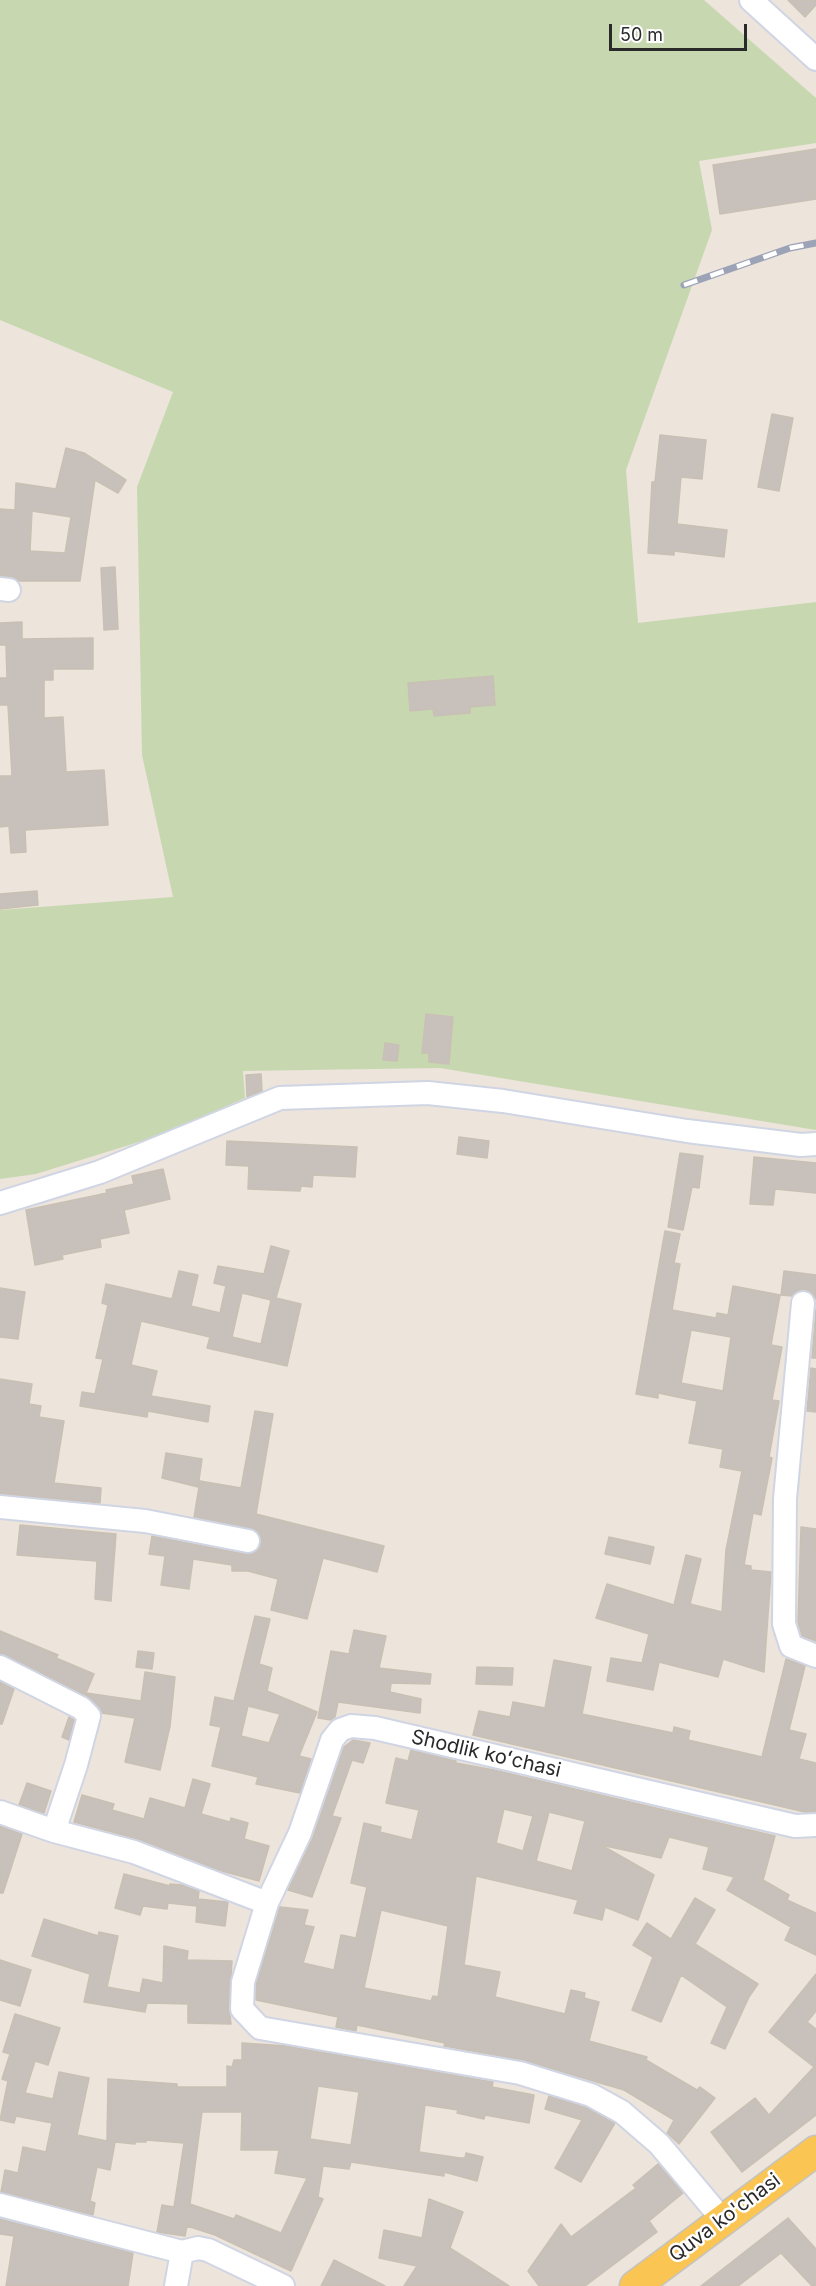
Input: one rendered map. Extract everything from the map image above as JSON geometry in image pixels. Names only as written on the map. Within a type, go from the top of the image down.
[{"type":"main road","name":"Quva ko'chasi","points":[[635,2286],[816,2151]]},
{"type":"street","points":[[751,0],[816,59]]},
{"type":"street","points":[[0,1203],[100,1172],[280,1098],[428,1093],[503,1101],[710,1134],[801,1145],[816,1144]]},
{"type":"street","points":[[803,1303],[785,1499],[784,1624],[792,1646],[816,1656]]},
{"type":"street","points":[[0,1507],[146,1521],[248,1541]]},
{"type":"street","points":[[0,1667],[81,1708],[89,1716],[76,1765],[54,1831]]},
{"type":"street","name":"Shodlik koʻchasi","points":[[722,2219],[659,2144],[622,2112],[591,2095],[520,2073],[260,2028],[242,2009],[243,1982],[267,1904],[300,1833],[332,1740],[340,1730],[351,1726],[375,1728],[795,1826],[816,1826]]},
{"type":"street","points":[[0,1812],[54,1831],[134,1852],[267,1904]]},
{"type":"street","points":[[0,2205],[182,2252],[198,2248],[208,2250],[283,2286]]},
{"type":"street","points":[[176,2286],[182,2252]]},
{"type":"green space","points":[[0,0],[704,0],[816,98],[816,143],[699,161],[712,230],[626,470],[638,623],[816,602],[816,1130],[440,1068],[243,1071],[245,1098],[158,1136],[36,1174],[0,1179],[0,910],[173,897],[142,755],[137,487],[173,392],[0,320]]},
{"type":"building","points":[[788,0],[816,0],[816,5],[805,17]]},
{"type":"building","points":[[816,149],[816,199],[720,214],[713,165]]},
{"type":"building","points":[[772,414],[793,418],[779,491],[758,487]]},
{"type":"building","points":[[660,435],[706,440],[702,479],[681,477],[677,524],[727,530],[724,557],[674,551],[674,555],[648,553],[652,482],[655,482]]},
{"type":"building","points":[[66,448],[84,453],[126,480],[118,493],[95,480],[80,581],[19,581],[11,577],[0,576],[0,509],[15,510],[16,483],[56,489]],"holes":[[[32,511],[71,517],[65,553],[30,551]]]},
{"type":"building","points":[[115,567],[118,629],[104,630],[101,568]]},
{"type":"building","points":[[22,622],[22,639],[93,638],[93,669],[53,669],[53,680],[44,680],[44,718],[63,717],[66,772],[104,770],[108,825],[25,830],[26,852],[11,853],[9,826],[0,827],[0,776],[12,776],[8,705],[0,705],[0,678],[7,678],[6,645],[0,645],[0,623]]},
{"type":"building","points":[[493,676],[495,705],[470,707],[470,713],[434,716],[433,709],[410,711],[408,683]]},
{"type":"building","points":[[37,891],[38,905],[0,909],[0,894]]},
{"type":"building","points":[[426,1014],[453,1017],[449,1064],[429,1062],[429,1053],[422,1053]]},
{"type":"building","points":[[385,1043],[399,1045],[397,1061],[383,1060]]},
{"type":"building","points":[[261,1074],[262,1091],[247,1097],[246,1075]]},
{"type":"building","points":[[459,1137],[489,1141],[487,1158],[457,1154]]},
{"type":"building","points":[[227,1141],[357,1147],[355,1177],[313,1175],[312,1187],[301,1186],[300,1191],[248,1189],[249,1166],[226,1165]]},
{"type":"building","points":[[680,1153],[703,1156],[699,1188],[692,1187],[683,1230],[668,1227]]},
{"type":"building","points":[[754,1157],[816,1163],[816,1193],[775,1189],[773,1205],[750,1204]]},
{"type":"building","points":[[163,1169],[170,1199],[124,1210],[129,1233],[100,1239],[101,1247],[62,1255],[63,1259],[35,1265],[26,1210],[107,1193],[106,1190],[134,1184],[132,1176]]},
{"type":"building","points":[[665,1231],[680,1234],[674,1263],[680,1264],[672,1310],[716,1318],[717,1313],[728,1315],[733,1286],[780,1295],[771,1345],[782,1347],[772,1400],[779,1401],[769,1457],[772,1458],[761,1515],[753,1513],[744,1565],[751,1566],[751,1570],[771,1572],[764,1672],[723,1659],[718,1677],[659,1662],[653,1690],[607,1681],[611,1658],[642,1663],[649,1634],[596,1618],[607,1584],[674,1605],[686,1555],[701,1559],[690,1604],[722,1612],[726,1550],[742,1471],[720,1467],[723,1449],[689,1443],[697,1401],[658,1393],[658,1398],[636,1394]],"holes":[[[691,1330],[731,1337],[723,1391],[681,1383]]]},
{"type":"building","points":[[271,1246],[289,1251],[276,1298],[301,1304],[287,1366],[207,1348],[210,1337],[141,1321],[131,1365],[157,1371],[151,1396],[210,1406],[208,1422],[148,1411],[147,1417],[80,1406],[82,1392],[95,1394],[103,1359],[96,1358],[108,1305],[102,1303],[106,1284],[172,1299],[179,1271],[198,1275],[191,1306],[220,1313],[226,1286],[214,1283],[218,1266],[264,1274]],"holes":[[[242,1293],[271,1300],[261,1344],[232,1337]]]},
{"type":"building","points":[[784,1271],[816,1275],[816,1299],[805,1290],[797,1291],[792,1296],[781,1295]]},
{"type":"building","points":[[0,1288],[25,1292],[18,1339],[0,1337]]},
{"type":"building","points":[[816,1309],[816,1358],[812,1358]]},
{"type":"building","points":[[811,1368],[816,1369],[816,1412],[807,1411]]},
{"type":"building","points":[[0,1379],[32,1384],[29,1404],[41,1406],[39,1417],[64,1421],[54,1483],[101,1488],[100,1503],[0,1494]]},
{"type":"building","points":[[255,1411],[273,1414],[256,1514],[384,1546],[377,1572],[323,1558],[307,1619],[271,1610],[278,1579],[248,1571],[232,1571],[232,1565],[193,1559],[189,1589],[161,1585],[165,1556],[149,1554],[152,1536],[245,1554],[259,1549],[261,1537],[256,1530],[194,1517],[200,1481],[241,1488]]},
{"type":"building","points":[[166,1453],[202,1459],[198,1487],[162,1478]]},
{"type":"building","points":[[20,1525],[116,1534],[111,1601],[95,1599],[97,1561],[17,1555]]},
{"type":"building","points":[[801,1527],[816,1529],[816,1641],[802,1636],[798,1622]]},
{"type":"building","points":[[609,1537],[654,1547],[650,1564],[605,1554]]},
{"type":"building","points":[[255,1616],[270,1619],[259,1664],[272,1668],[267,1691],[317,1712],[299,1756],[311,1759],[300,1793],[256,1784],[258,1777],[212,1766],[221,1727],[210,1725],[215,1697],[234,1701]],"holes":[[[248,1706],[280,1714],[269,1743],[241,1736]]]},
{"type":"building","points":[[354,1630],[386,1636],[379,1668],[431,1674],[430,1684],[391,1683],[390,1692],[421,1699],[420,1713],[338,1702],[335,1717],[331,1720],[318,1718],[331,1651],[349,1654]]},
{"type":"building","points":[[0,1631],[58,1655],[56,1658],[94,1674],[86,1693],[141,1701],[145,1672],[175,1677],[170,1726],[160,1770],[125,1762],[135,1718],[102,1713],[87,1696],[0,1654]]},
{"type":"building","points":[[138,1651],[154,1653],[152,1669],[136,1667]]},
{"type":"building","points":[[786,1659],[805,1666],[789,1730],[806,1734],[799,1759],[816,1763],[816,1812],[805,1812],[473,1735],[479,1711],[510,1717],[513,1702],[545,1708],[554,1660],[591,1667],[582,1714],[673,1733],[674,1727],[690,1731],[688,1740],[762,1757]]},
{"type":"building","points":[[477,1667],[513,1668],[512,1685],[476,1684]]},
{"type":"building","points":[[0,1682],[14,1689],[2,1724],[0,1724]]},
{"type":"building","points":[[69,1717],[74,1720],[69,1740],[62,1737]]},
{"type":"building","points":[[353,1740],[370,1743],[363,1763],[352,1760],[332,1816],[341,1818],[312,1897],[288,1890],[313,1837],[344,1747]]},
{"type":"building","points":[[411,1750],[456,1761],[456,1763],[775,1836],[763,1880],[789,1895],[787,1900],[816,1913],[816,1955],[785,1940],[791,1927],[727,1890],[734,1877],[703,1869],[709,1847],[669,1837],[661,1858],[601,1845],[654,1875],[638,1920],[605,1907],[602,1920],[574,1913],[578,1900],[476,1876],[464,1965],[500,1972],[495,1997],[565,2014],[571,1990],[585,1993],[584,1998],[599,2002],[589,2041],[647,2057],[646,2060],[697,2090],[700,2087],[715,2098],[679,2144],[667,2133],[674,2120],[624,2090],[522,2060],[444,2046],[445,2043],[357,2025],[356,2031],[336,2027],[338,2017],[256,2000],[256,1984],[280,1907],[308,1910],[304,1925],[314,1927],[303,1963],[334,1970],[341,1935],[356,1938],[367,1887],[351,1883],[364,1823],[381,1827],[380,1832],[412,1840],[419,1810],[386,1803],[396,1758],[408,1761]],"holes":[[[504,1809],[533,1816],[523,1851],[496,1843]],[[549,1812],[585,1821],[572,1871],[536,1861]],[[381,1910],[448,1926],[438,1997],[433,1996],[431,2001],[364,1988]]]},
{"type":"building","points":[[193,1779],[210,1784],[201,1814],[230,1822],[231,1818],[248,1823],[244,1839],[269,1846],[259,1881],[218,1870],[138,1839],[74,1822],[82,1795],[114,1804],[112,1810],[144,1819],[150,1798],[185,1808]]},
{"type":"building","points":[[27,1783],[51,1791],[44,1813],[19,1805]]},
{"type":"building","points":[[0,1826],[22,1834],[3,1893],[0,1893]]},
{"type":"building","points":[[124,1874],[170,1886],[170,1884],[182,1885],[199,1891],[198,1899],[228,1902],[225,1926],[196,1922],[197,1906],[168,1903],[167,1909],[143,1906],[140,1915],[115,1908]]},
{"type":"building","points":[[695,1898],[715,1910],[695,1944],[758,1984],[749,1997],[725,2049],[711,2043],[727,2007],[681,1975],[661,2022],[632,2010],[653,1957],[633,1945],[647,1923],[671,1939]]},
{"type":"building","points":[[44,1919],[98,1936],[99,1932],[118,1936],[107,1987],[140,1993],[143,1979],[163,1983],[164,1946],[188,1951],[187,1960],[232,1961],[229,2008],[231,2024],[188,2023],[188,2004],[147,2003],[145,2012],[84,2002],[90,1974],[32,1956]]},
{"type":"building","points":[[0,1960],[31,1970],[20,2006],[0,2000]]},
{"type":"building","points":[[816,1974],[816,2011],[807,2022],[816,2029],[816,2115],[742,2172],[711,2132],[755,2098],[769,2115],[814,2067],[769,2032]]},
{"type":"building","points":[[15,2014],[60,2028],[48,2065],[35,2061],[25,2093],[53,2099],[59,2072],[89,2078],[77,2135],[107,2141],[108,2079],[177,2084],[177,2087],[227,2087],[227,2066],[232,2067],[234,2060],[242,2060],[242,2043],[287,2046],[493,2082],[492,2087],[534,2095],[529,2123],[485,2115],[484,2119],[457,2113],[458,2110],[425,2105],[419,2152],[460,2158],[465,2158],[466,2153],[483,2157],[477,2181],[444,2172],[444,2176],[351,2162],[349,2169],[323,2166],[318,2197],[323,2199],[291,2271],[215,2235],[187,2226],[185,2236],[157,2232],[162,2205],[174,2207],[184,2143],[146,2140],[146,2142],[135,2142],[135,2144],[115,2142],[110,2170],[97,2167],[90,2201],[95,2203],[93,2215],[1,2192],[5,2170],[18,2173],[23,2147],[46,2152],[52,2123],[16,2116],[14,2123],[0,2120],[8,2081],[2,2079],[10,2054],[3,2052]],"holes":[[[318,2086],[359,2092],[351,2145],[310,2139]],[[202,2112],[242,2112],[241,2150],[279,2150],[275,2173],[307,2178],[281,2233],[236,2215],[234,2219],[190,2204]]]},
{"type":"building","points":[[549,2096],[586,2107],[615,2123],[581,2182],[555,2168],[582,2120],[545,2109]]},
{"type":"building","points":[[658,2164],[683,2193],[649,2221],[657,2232],[585,2286],[539,2286],[528,2271],[561,2224],[571,2237],[636,2188],[633,2185]]},
{"type":"building","points":[[429,2199],[463,2212],[450,2248],[509,2286],[404,2286],[417,2266],[379,2258],[384,2230],[422,2238]]},
{"type":"building","points":[[788,2218],[816,2249],[816,2286],[812,2286],[781,2253],[738,2286],[701,2286]]},
{"type":"building","points":[[0,2219],[133,2253],[128,2286],[6,2286],[14,2236],[0,2234]]},
{"type":"building","points":[[334,2260],[385,2286],[321,2286]]},
{"type":"railway","points":[[684,285],[790,248],[816,243]]}]
